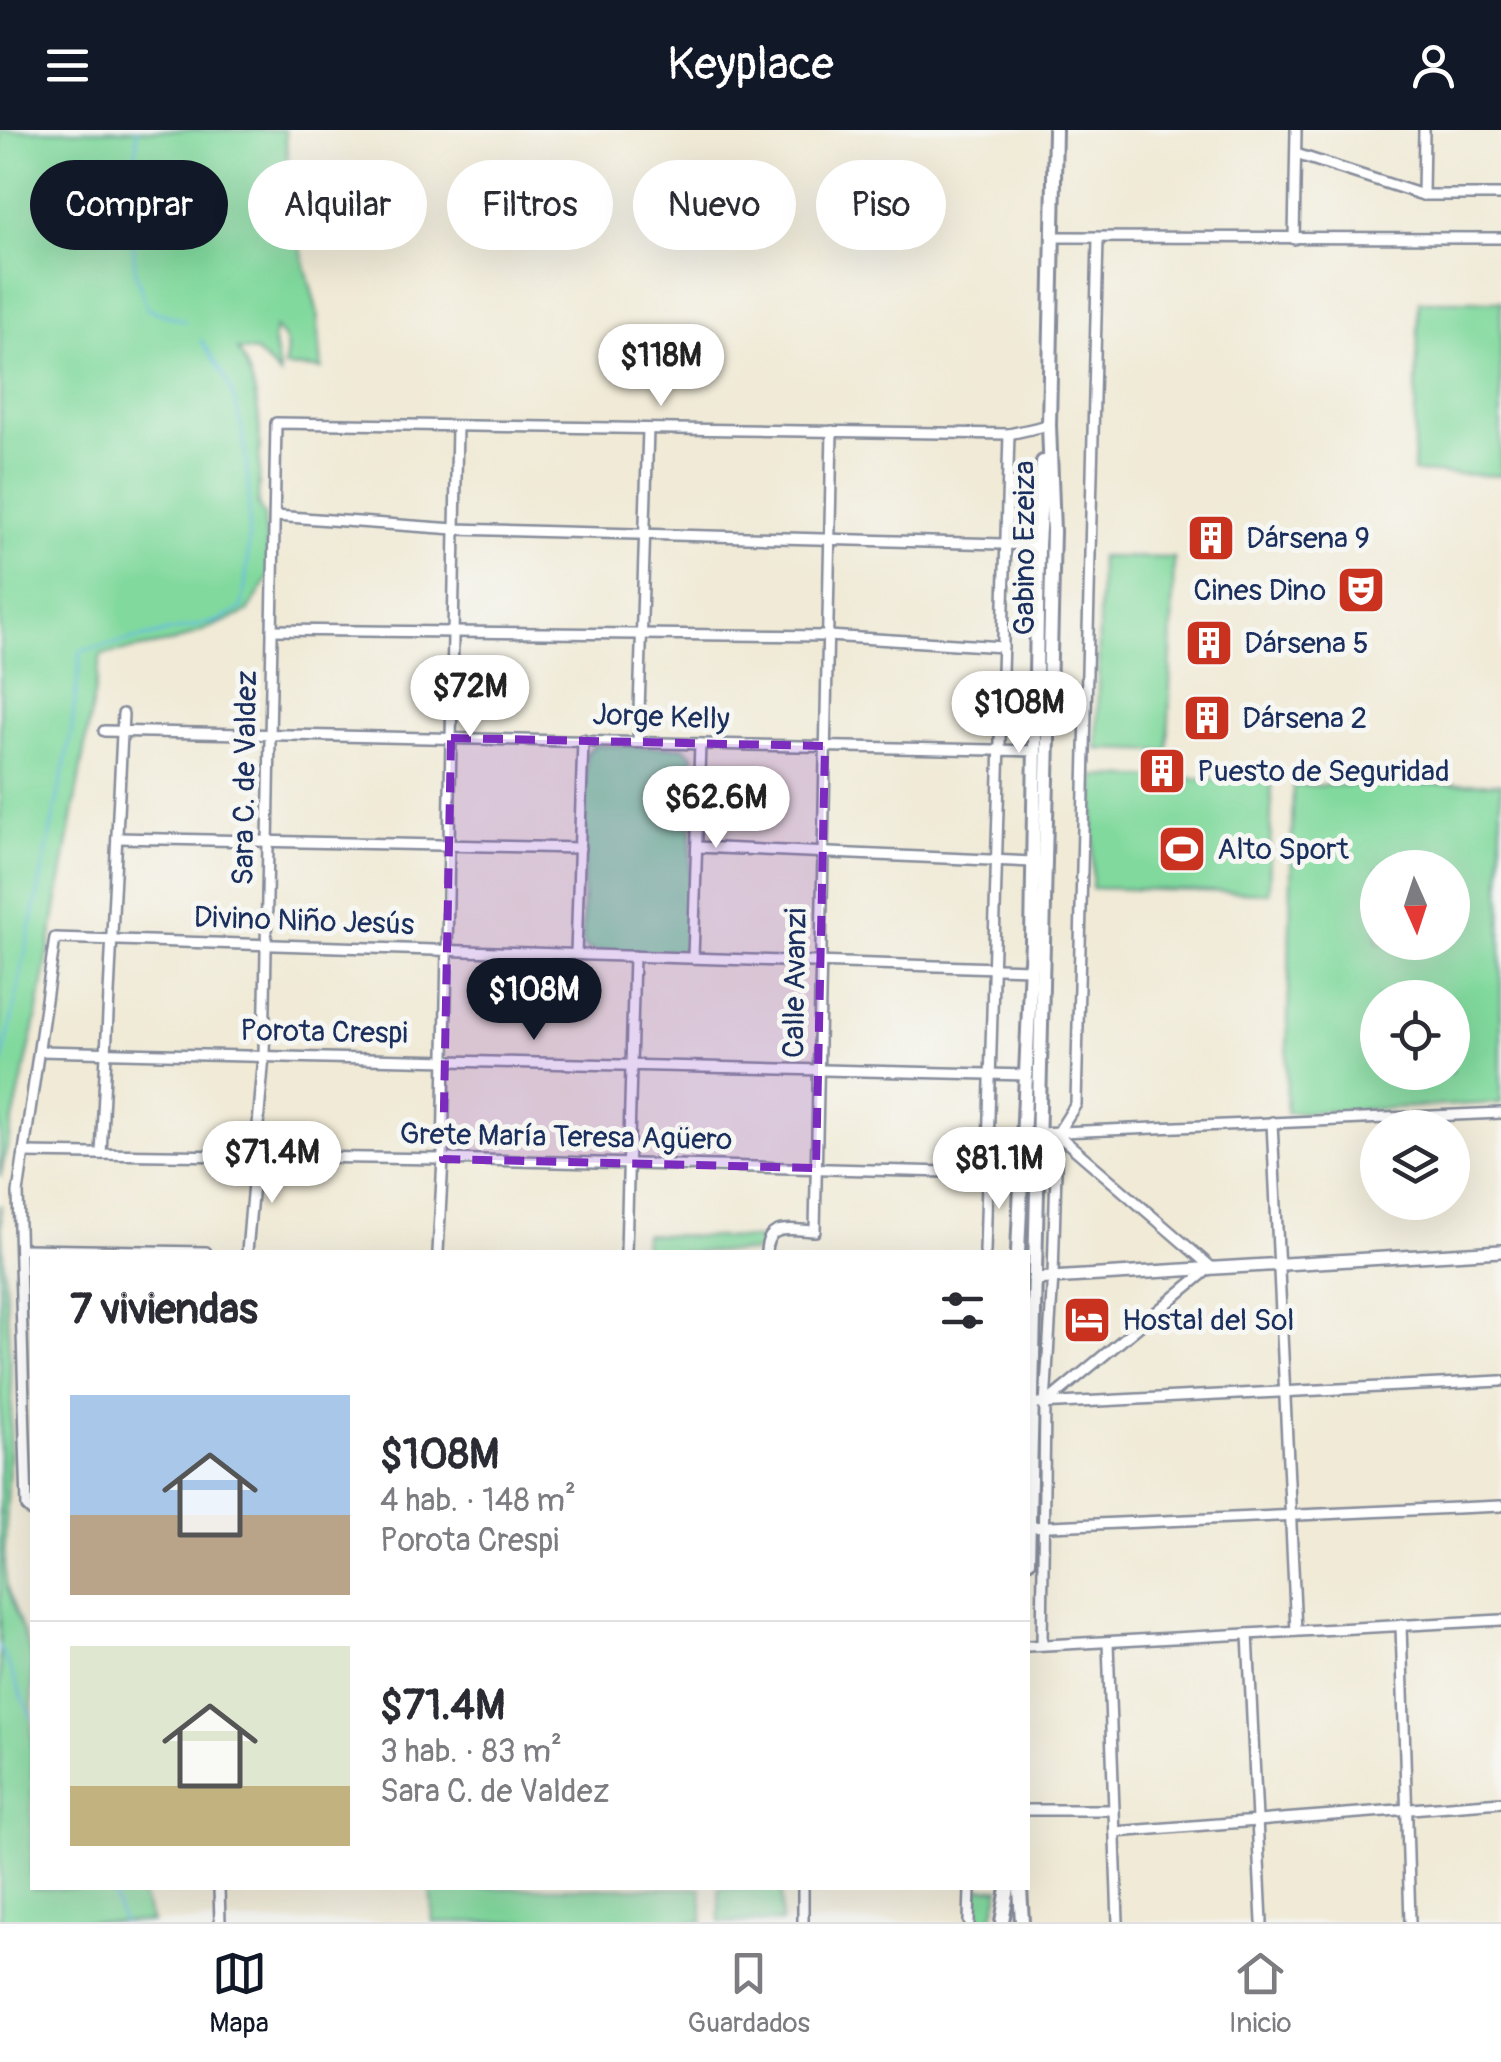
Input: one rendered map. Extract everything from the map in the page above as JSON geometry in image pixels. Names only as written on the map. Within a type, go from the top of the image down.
[{"type":"main road","points":[[1049,425],[1055,130]]},
{"type":"main road","name":"Gabino Ezeiza","points":[[1018,1250],[1031,969],[1038,545],[1049,425]]},
{"type":"main road","name":"Gabino Ezeiza","points":[[1030,1502],[1038,1404],[1031,1279],[1052,531],[1049,425]]},
{"type":"main road","points":[[1002,1922],[1008,1890]]},
{"type":"main road","points":[[1020,1890],[1022,1922]]},
{"type":"street","points":[[1294,238],[1296,130]]},
{"type":"street","points":[[1423,195],[1424,130]]},
{"type":"street","points":[[1296,154],[1423,195],[1501,195]]},
{"type":"street","points":[[1053,237],[1501,238]]},
{"type":"street","points":[[1042,1645],[1044,1526],[1038,1404],[1053,1276],[1057,1134],[1076,1104],[1098,238]]},
{"type":"street","name":"Sara C. de Valdez","points":[[247,1250],[264,1056],[276,423],[457,426]]},
{"type":"street","points":[[438,1250],[457,426],[1009,434],[1049,425]]},
{"type":"street","points":[[638,742],[648,428]]},
{"type":"street","name":"Calle Avanzi","points":[[766,1250],[766,1239],[771,1233],[815,1232],[832,431]]},
{"type":"street","points":[[985,1250],[1009,434]]},
{"type":"street","points":[[274,516],[455,528],[1038,545]]},
{"type":"street","points":[[272,630],[828,636],[1003,647]]},
{"type":"street","points":[[101,1154],[123,714]]},
{"type":"street","name":"Jorge Kelly","points":[[104,731],[1036,751]]},
{"type":"street","points":[[576,954],[583,740]]},
{"type":"street","points":[[693,958],[700,744]]},
{"type":"street","points":[[117,838],[580,848]]},
{"type":"street","points":[[697,846],[1034,862]]},
{"type":"street","name":"Divino Niño Jesús","points":[[38,1051],[55,938],[1031,969]]},
{"type":"street","points":[[626,1250],[634,956]]},
{"type":"street","points":[[30,1510],[27,1344],[18,1194],[38,1051]]},
{"type":"street","name":"Porota Crespi","points":[[38,1051],[1028,1074]]},
{"type":"street","points":[[1038,1133],[1501,1113]]},
{"type":"street","points":[[1272,1122],[1296,1631]]},
{"type":"street","points":[[1057,1134],[1210,1268]]},
{"type":"street","name":"Grete María Teresa Agüero","points":[[24,1152],[987,1172]]},
{"type":"street","points":[[22,1249],[83,1250]]},
{"type":"street","points":[[1031,1279],[1501,1251]]},
{"type":"street","points":[[1038,1404],[1210,1268]]},
{"type":"street","points":[[1038,1404],[1501,1382]]},
{"type":"street","points":[[1030,1527],[1501,1506]]},
{"type":"street","points":[[1030,1646],[1501,1620]]},
{"type":"street","points":[[1401,1624],[1410,1922]]},
{"type":"street","points":[[1248,1634],[1262,1922]]},
{"type":"street","points":[[1108,1643],[1118,1922]]},
{"type":"street","points":[[1115,1832],[1501,1802]]},
{"type":"street","points":[[1030,1810],[1114,1810]]},
{"type":"street","points":[[219,1890],[220,1922]]},
{"type":"street","points":[[803,1890],[803,1922]]},
{"type":"street","points":[[970,1890],[970,1922]]},
{"type":"highlighted area","points":[[451,738],[825,746],[816,1168],[443,1159]]},
{"type":"green space","points":[[0,130],[285,130],[288,160],[248,160],[248,250],[301,250],[317,310],[322,369],[284,367],[286,346],[275,328],[273,339],[280,375],[256,352],[238,350],[257,406],[258,505],[264,515],[270,575],[248,612],[175,642],[101,655],[38,1011],[0,1177]]},
{"type":"green space","points":[[1419,301],[1501,301],[1501,476],[1413,472]]},
{"type":"green space","points":[[1100,557],[1174,558],[1168,751],[1097,749]]},
{"type":"green space","points":[[594,745],[684,747],[693,755],[689,943],[679,955],[591,951],[584,947],[586,754]]},
{"type":"green space","name":"Alto Sport","points":[[1095,776],[1272,781],[1269,893],[1092,888]]},
{"type":"green space","points":[[1501,783],[1501,1103],[1286,1113],[1293,786]]},
{"type":"green space","points":[[0,1204],[12,1396],[4,1564],[7,1589],[30,1652],[30,1890],[140,1890],[152,1922],[0,1922]]},
{"type":"green space","points":[[644,1234],[760,1239],[760,1250],[643,1250]]},
{"type":"green space","points":[[430,1890],[701,1890],[703,1922],[433,1922]]},
{"type":"green space","points":[[719,1890],[781,1890],[781,1922],[720,1922]]},
{"type":"green space","points":[[977,1890],[1000,1890],[992,1920],[980,1920],[976,1913]]},
{"type":"waterway","points":[[137,130],[135,270],[147,309],[185,321]]},
{"type":"waterway","points":[[0,1075],[71,734],[81,651],[218,621],[242,608],[249,529],[244,443],[229,386],[201,340]]},
{"type":"waterway","points":[[0,1647],[30,1714]]},
{"type":"waterway","points":[[111,1890],[123,1922]]},
{"type":"place","name":"Dársena 9","points":[[1211,538]]},
{"type":"place","name":"Cines Dino","points":[[1361,590]]},
{"type":"place","name":"Dársena 5","points":[[1209,643]]},
{"type":"place","name":"Dársena 2","points":[[1207,718]]},
{"type":"place","name":"Puesto de Seguridad","points":[[1162,771]]},
{"type":"place","name":"Alto Sport","points":[[1182,849]]},
{"type":"place","name":"Hostal del Sol","points":[[1087,1320]]}]
